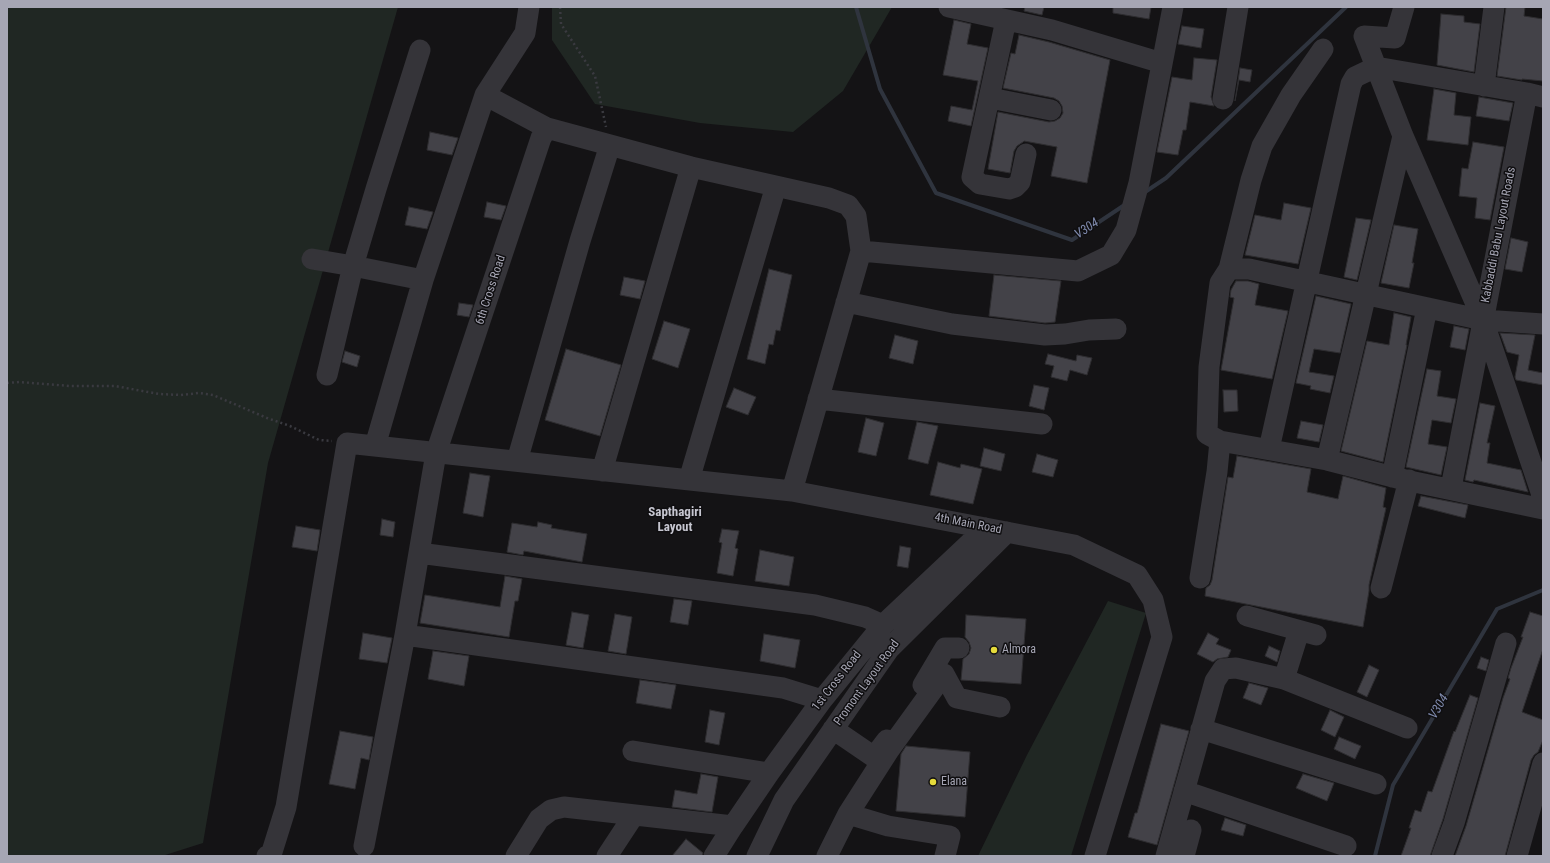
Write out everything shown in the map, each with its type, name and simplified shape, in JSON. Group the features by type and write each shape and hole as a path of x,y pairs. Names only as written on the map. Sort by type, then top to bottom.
{"street":[{"path":"375,446 423,280 485,95 525,33 528,7"},
{"path":"949,7 1052,30 1162,63"},
{"path":"861,251 1078,271 1111,255 1126,230 1139,183 1173,7"},
{"path":"1223,99 1238,7"},
{"path":"1404,7 1395,38 1364,36 1403,136 1483,320 1543,498"},
{"path":"1484,86 1494,7"},
{"path":"1006,20 972,177 980,184 1009,189 1015,187 1020,182 1026,154"},
{"path":"1323,48 1291,95 1262,146 1229,269 1220,283 1210,367 1207,434 1220,441 1327,460 1400,478 1543,509"},
{"path":"327,375 353,266 420,50"},
{"path":"1269,449 1351,84 1355,77 1376,67"},
{"name":"Kabbaddi Babu Layout Roads","path":"1376,67 1535,95 1483,320 1543,322"},
{"path":"485,95 547,128 691,167 829,198 848,205 856,216 861,251 792,491"},
{"path":"990,98 1051,110"},
{"name":"6th Cross Road","path":"364,846 405,635 436,453 541,138 547,128"},
{"path":"1327,460 1403,136"},
{"path":"517,461 580,241 610,145"},
{"path":"602,471 691,167"},
{"path":"689,480 776,186"},
{"path":"312,260 353,266 423,280"},
{"path":"1229,269 1249,269 1483,320"},
{"path":"846,302 952,324 1045,335 1065,334 1089,330 1116,329"},
{"path":"1381,588 1405,500 1400,478 1427,308"},
{"path":"1450,488 1483,320"},
{"path":"818,399 1042,424"},
{"path":"1200,578 1217,472 1220,441"},
{"name":"4th Main Road","path":"267,856 271,855 286,806 347,443 792,491 1074,545 1137,575 1152,600 1162,638 1095,856"},
{"name":"1st Cross Road","path":"714,856 769,773 822,700 882,625 986,528"},
{"name":"Promont Layout Road","path":"757,856 784,800 889,649 1007,532"},
{"path":"419,553 815,605 864,618 882,625"},
{"path":"1247,616 1307,633 1284,679"},
{"path":"405,635 783,688 822,700"},
{"path":"1442,856 1454,823 1506,642"},
{"path":"833,730 874,757 900,721 946,648 959,648"},
{"path":"1166,856 1215,681 1223,670 1236,668 1284,679 1407,728"},
{"path":"828,856 848,814 889,750 944,674 957,698 1000,707"},
{"path":"1202,729 1376,784"},
{"path":"633,751 769,773"},
{"path":"1516,856 1543,763"},
{"path":"1184,791 1346,846"},
{"path":"516,856 539,819 552,810 564,807 733,826"},
{"path":"848,814 888,826 950,836 945,856"},
{"path":"607,856 634,815"},
{"path":"1184,856 1191,830"}],"path":[{"path":"560,7 561,24 595,76 610,145"},
{"path":"7,383 19,382 70,386 115,386 159,394 181,396 199,393 213,395 290,426 318,440"}],"shaded area":[{"path":"7,7 398,7 268,463 203,843 162,856 7,856"},
{"path":"552,7 892,7 843,91 793,132 700,123 595,104 552,40"},
{"path":"1108,601 1146,613 1071,856 978,856 1027,755"}],"building":[{"path":"1025,7 1044,7 1042,15 1024,11"},
{"path":"1113,7 1151,7 1149,19 1113,13"},
{"path":"1506,7 1525,7 1524,16 1543,19 1543,81 1522,80 1497,76"},
{"path":"1441,14 1464,16 1464,22 1480,24 1474,72 1437,65"},
{"path":"954,20 971,24 967,44 988,48 971,126 948,121 951,106 972,110 978,81 943,75"},
{"path":"1182,26 1204,29 1201,48 1178,44"},
{"path":"1019,35 1110,60 1087,183 1051,176 1057,147 1024,141 1017,146 1014,151 1010,173 988,169 998,112 1049,122 1060,118 1063,113 1062,106 1059,101 1054,98 1003,88 1011,53 1015,54"},
{"path":"1194,58 1217,60 1211,97 1214,106 1190,102 1186,130 1183,130 1178,155 1157,152 1172,77 1192,80"},
{"path":"1240,68 1252,70 1250,82 1239,80 1235,101"},
{"path":"1434,89 1456,93 1454,115 1471,117 1468,145 1427,140"},
{"path":"1479,97 1513,103 1509,121 1476,116"},
{"path":"430,132 458,138 452,155 427,150"},
{"path":"1473,142 1504,147 1490,220 1475,218 1477,198 1459,196 1462,168 1468,169"},
{"path":"487,202 506,206 501,220 484,217"},
{"path":"1284,203 1311,208 1298,264 1245,255 1255,215 1281,220"},
{"path":"409,207 433,212 427,229 405,225"},
{"path":"1356,218 1371,220 1357,280 1344,277"},
{"path":"1394,225 1418,229 1409,288 1381,283"},
{"path":"1511,238 1528,242 1522,272 1505,269"},
{"path":"769,269 792,275 780,331 776,330 773,345 769,344 765,364 747,359"},
{"path":"994,275 1061,281 1055,322 1045,323 989,316"},
{"path":"624,277 645,281 640,299 620,295"},
{"path":"1236,281 1248,281 1259,284 1255,305 1288,311 1272,379 1221,370 1234,298 1230,297 1231,290"},
{"path":"1316,296 1351,304 1340,353 1314,349 1309,372 1334,376 1330,393 1310,389 1311,386 1296,383"},
{"path":"459,303 473,305 469,317 457,315"},
{"path":"1394,313 1411,317 1407,345 1383,462 1341,451 1367,341 1389,345"},
{"path":"664,321 690,329 678,368 652,359"},
{"path":"1454,326 1469,329 1465,350 1450,347"},
{"path":"1500,333 1535,335 1528,370 1543,373 1543,385 1516,380 1515,377 1519,355 1507,352"},
{"path":"895,335 918,341 913,364 889,358"},
{"path":"566,349 621,365 600,436 545,420"},
{"path":"345,351 360,356 357,367 342,362"},
{"path":"1048,354 1076,361 1077,355 1092,358 1087,375 1070,370 1067,381 1051,377 1054,366 1045,364"},
{"path":"1427,369 1441,371 1437,396 1456,399 1451,423 1432,420 1428,444 1447,447 1441,475 1406,467"},
{"path":"1034,385 1049,388 1044,410 1029,406"},
{"path":"734,388 756,397 748,415 726,407"},
{"path":"1223,390 1237,390 1238,411 1224,412"},
{"path":"1480,403 1495,406 1487,443 1490,443 1487,463 1521,470 1528,492 1474,480 1473,482 1465,480"},
{"path":"866,418 884,423 876,456 858,452"},
{"path":"1301,421 1323,425 1319,442 1297,438"},
{"path":"917,422 938,426 928,464 908,459"},
{"path":"984,448 1005,454 1001,471 980,466"},
{"path":"1037,454 1058,460 1053,477 1032,472"},
{"path":"1237,456 1311,469 1307,492 1338,499 1343,476 1386,488 1383,507 1386,508 1369,585 1363,627 1205,596 1206,588 1210,585 1212,580 1228,477 1233,478"},
{"path":"938,462 960,468 961,464 982,469 973,504 930,495"},
{"path":"470,473 490,476 483,517 463,513"},
{"path":"1421,496 1468,505 1465,518 1418,506"},
{"path":"382,519 395,522 393,537 380,535"},
{"path":"538,522 552,525 551,528 587,534 582,562 524,551 523,555 507,552 512,523 537,527"},
{"path":"296,526 320,530 317,551 292,547"},
{"path":"722,529 739,531 735,548 738,549 733,576 717,573 722,543 719,542"},
{"path":"900,546 911,548 908,568 897,566"},
{"path":"760,550 794,557 789,586 755,581"},
{"path":"505,576 522,579 518,601 515,601 509,637 420,623 425,595 500,607"},
{"path":"674,599 692,601 688,625 670,622"},
{"path":"572,612 589,615 583,648 566,645"},
{"path":"1530,612 1543,616 1543,649 1522,712 1543,720 1543,740 1538,752 1531,760 1505,856 1455,856 1466,826 1503,698 1510,679 1508,678 1511,668 1523,637 1521,637"},
{"path":"615,614 632,617 626,654 608,651"},
{"name":"Almora","path":"966,615 1026,619 1021,684 961,680 963,659 969,654 971,648 965,637"},
{"path":"363,633 392,638 387,663 359,659"},
{"path":"1208,633 1219,639 1216,644 1231,650 1228,657 1217,659 1213,662 1197,654"},
{"path":"764,634 800,640 795,668 760,661"},
{"path":"1269,646 1280,651 1277,662 1265,656"},
{"path":"433,651 469,656 464,686 428,679"},
{"path":"1481,657 1489,660 1486,671 1477,668"},
{"path":"1369,665 1379,670 1367,697 1357,692"},
{"path":"640,680 676,685 671,709 636,703"},
{"path":"1249,683 1268,688 1261,705 1243,698"},
{"path":"1470,695 1478,698 1443,819 1430,856 1401,856 1411,828 1409,828 1415,810 1421,812 1428,791 1432,792 1454,731 1455,732"},
{"path":"710,710 725,713 719,745 705,742"},
{"path":"1330,710 1344,717 1335,737 1321,730"},
{"path":"1161,724 1189,731 1157,845 1128,837 1135,813 1137,813"},
{"path":"340,731 373,737 369,760 361,758 355,789 329,784"},
{"path":"1339,737 1361,746 1355,759 1334,749"},
{"name":"Elana","path":"906,746 970,752 965,817 896,811 901,754"},
{"path":"701,774 718,777 712,812 672,807 675,790 697,794"},
{"path":"1303,774 1334,783 1327,801 1296,788"},
{"path":"1225,818 1246,825 1243,836 1221,830"},
{"path":"686,839 703,853 702,856 672,856"}],"waterway":[{"name":"V304","path":"856,7 880,89 936,193 1072,240 1126,204"},
{"name":"V304","path":"1145,192 1166,178 1346,7"},
{"name":"V304","path":"1375,856 1393,785 1497,609 1543,590"}],"place":[{"name":"Almora","path":"994,650"},
{"name":"Elana","path":"933,782"}],"district":[{"name":"Sapthagiri Layout","path":"675,520"}]}
